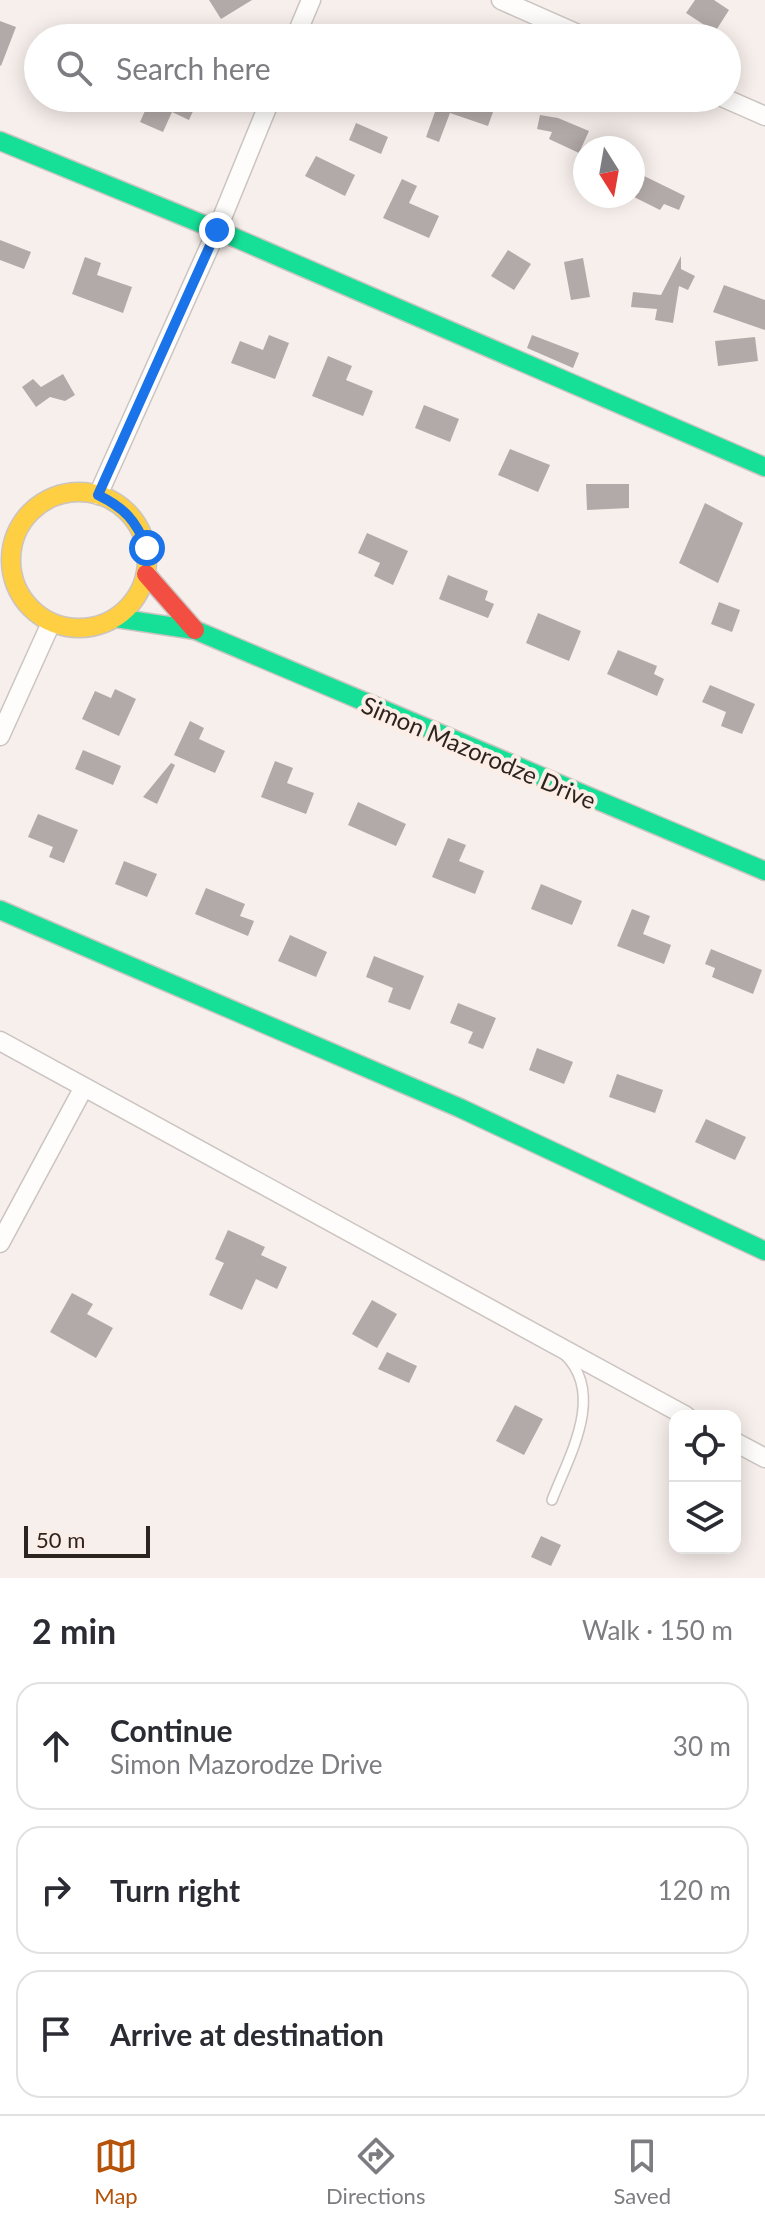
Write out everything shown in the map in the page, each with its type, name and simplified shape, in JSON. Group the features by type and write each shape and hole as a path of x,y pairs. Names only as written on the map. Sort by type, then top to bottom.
{"street":[{"path":"301,24 311,0"},
{"path":"501,0 555,24"},
{"path":"741,105 765,116"},
{"path":"98,495 217,230 265,112"},
{"path":"0,141 217,230 765,467"},
{"path":"0,736 51,623 30,609 16,589 5,561 9,528 53,498 80,492 98,495 121,506 138,525 147,548 146,574 130,606 116,618"},
{"name":"Simon Mazorodze Drive","path":"146,574 195,630"},
{"name":"Simon Mazorodze Drive","path":"51,623 84,629 116,618 195,630 765,871"},
{"path":"0,910 460,1108 765,1251"},
{"path":"0,1041 675,1410"},
{"path":"0,1243 84,1087"},
{"path":"741,1445 765,1458"}],"lane":[{"path":"552,1500 584,1416 581,1389 569,1359 556,1347"}],"building":[{"path":"209,0 252,0 221,19"},
{"path":"695,0 714,0 729,10 720,24 703,24 686,13"},
{"path":"0,21 16,27 1,66 0,65"},
{"path":"144,112 172,112 163,132 140,122"},
{"path":"172,112 193,112 189,120"},
{"path":"435,112 493,112 488,126 450,113 439,142 426,137"},
{"path":"540,115 558,118 589,131 587,136 573,136 573,150 549,139 552,132 537,129"},
{"path":"356,123 388,137 381,154 349,140"},
{"path":"316,156 355,175 345,196 305,176"},
{"path":"645,176 685,196 679,210 664,204 660,210 645,202"},
{"path":"402,179 417,186 409,203 439,216 429,238 383,218"},
{"path":"0,240 31,252 24,269 0,260"},
{"path":"508,250 531,264 514,290 491,276"},
{"path":"681,256 681,269 695,276 688,290 679,286 673,323 655,320 657,309 631,307 633,292 661,295"},
{"path":"85,257 101,263 97,275 132,287 123,313 72,294"},
{"path":"583,258 590,297 571,300 564,262"},
{"path":"724,285 765,300 765,330 713,312"},
{"path":"269,335 289,343 275,379 231,363 240,341 263,350"},
{"path":"532,335 579,353 573,368 527,348"},
{"path":"755,337 758,361 718,366 715,341"},
{"path":"328,356 352,366 346,380 373,391 363,416 312,396"},
{"path":"63,374 75,395 65,401 50,397 36,407 22,387 33,379 41,387"},
{"path":"424,405 459,419 450,442 415,428"},
{"path":"510,449 550,465 538,492 498,475"},
{"path":"586,484 629,484 629,508 587,510"},
{"path":"705,503 743,523 718,583 679,563"},
{"path":"367,533 408,551 393,585 374,576 380,563 358,553"},
{"path":"448,575 488,591 485,600 494,604 488,618 439,599"},
{"path":"719,602 740,610 732,632 711,624"},
{"path":"538,613 581,631 569,661 526,643"},
{"path":"618,650 657,666 654,674 664,679 657,696 607,674"},
{"path":"710,685 755,704 742,734 721,726 726,712 702,702"},
{"path":"115,689 136,699 119,736 82,719 95,691 111,698"},
{"path":"190,721 204,728 199,739 225,751 215,773 174,755"},
{"path":"83,750 121,766 113,785 75,769"},
{"path":"275,761 293,768 287,783 314,793 306,814 261,797"},
{"path":"171,763 175,765 157,804 143,797"},
{"path":"358,802 406,824 396,846 348,825"},
{"path":"38,814 78,830 64,863 49,857 53,847 28,837"},
{"path":"448,838 466,845 459,861 484,871 475,894 432,877"},
{"path":"124,861 157,874 147,897 115,884"},
{"path":"541,884 582,901 572,925 531,909"},
{"path":"206,888 245,904 240,916 254,921 248,936 195,914"},
{"path":"632,909 650,916 643,934 671,945 664,964 617,946"},
{"path":"290,935 327,952 316,977 278,961"},
{"path":"711,949 762,970 753,994 712,977 715,968 705,964"},
{"path":"374,956 424,976 410,1010 388,1002 393,988 366,977"},
{"path":"458,1003 496,1018 483,1049 468,1043 473,1032 450,1023"},
{"path":"537,1048 573,1062 564,1084 529,1070"},
{"path":"617,1074 663,1090 655,1113 609,1097"},
{"path":"706,1119 746,1137 735,1160 695,1142"},
{"path":"228,1230 265,1247 261,1255 287,1267 277,1289 256,1279 242,1310 209,1295 224,1263 215,1259"},
{"path":"72,1293 93,1304 87,1314 113,1328 96,1358 50,1332"},
{"path":"372,1300 397,1314 377,1348 352,1334"},
{"path":"387,1352 417,1366 409,1383 378,1369"},
{"path":"515,1405 543,1419 524,1455 496,1441"},
{"path":"541,1536 561,1545 551,1566 531,1557"}],"traffic: fast":[{"path":"0,141 217,230 765,467"},
{"path":"116,618 195,630 765,871"},
{"path":"0,910 460,1108 765,1251"}],"traffic: slow":[{"path":"79,492 105,497 127,512 142,534 147,560 142,586 127,608 105,623 79,628 53,623 31,608 16,586 11,560 16,534 31,512 53,497 79,492"}],"traffic: jam":[{"path":"146,574 195,630"}],"route":[{"path":"147,548 138,525 121,506 98,495 217,230"}]}
